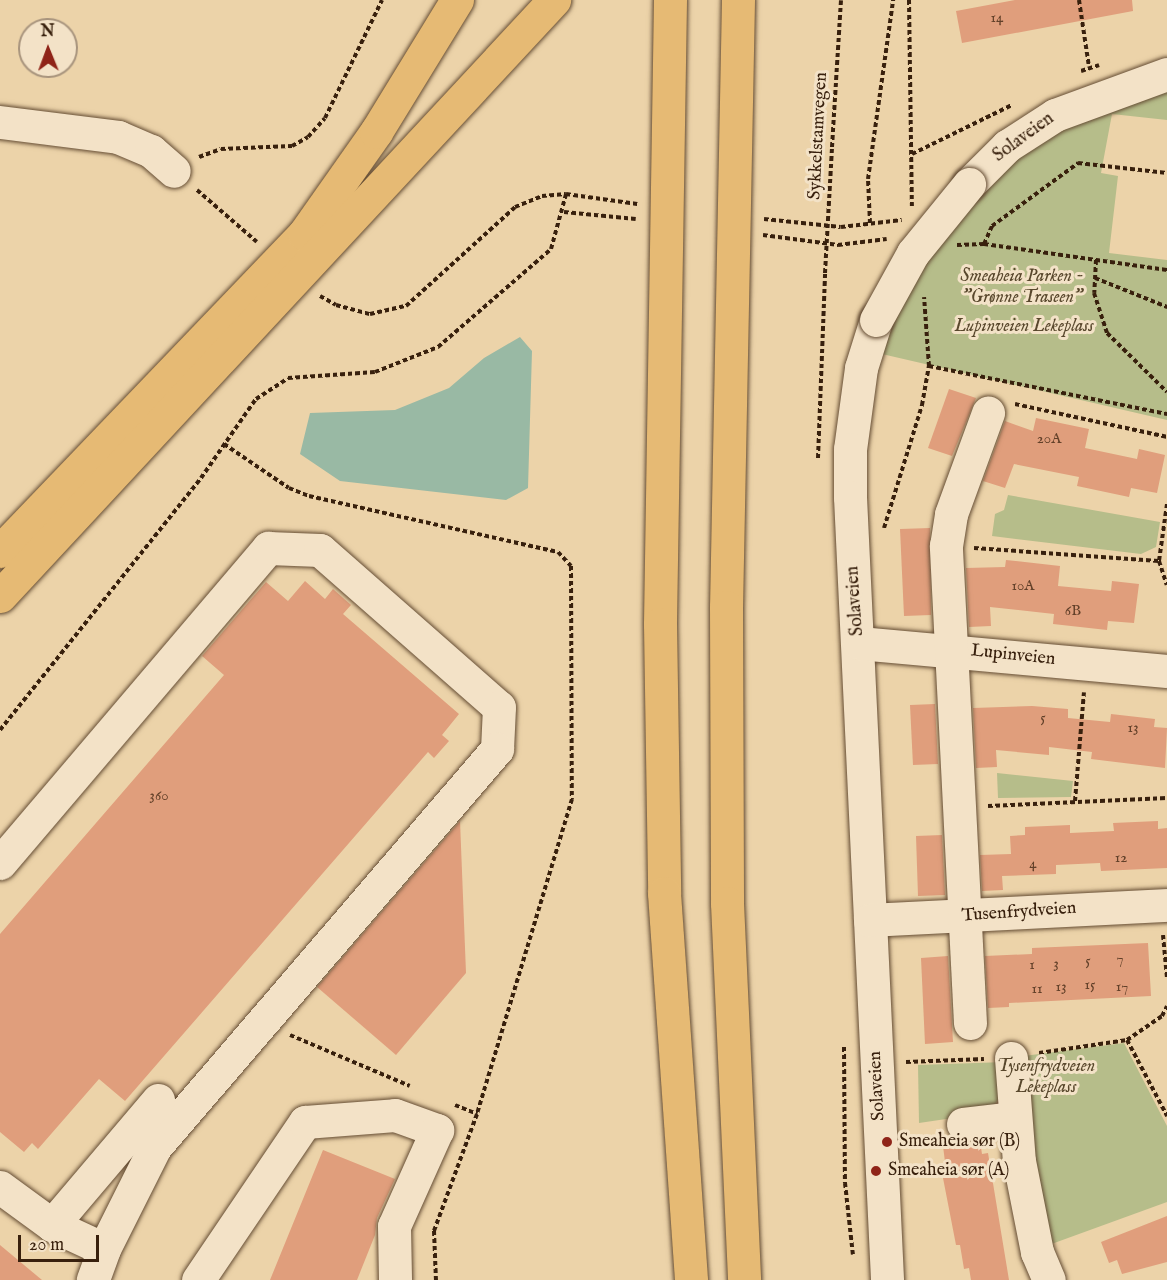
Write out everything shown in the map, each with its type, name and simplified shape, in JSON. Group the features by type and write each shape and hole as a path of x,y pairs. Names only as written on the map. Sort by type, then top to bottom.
{"highway":[{"path":"0,596 315,240 376,132 457,0"},
{"path":"0,551 555,0"},
{"path":"670,0 660,624 664,893 691,1280"},
{"path":"738,0 726,608 727,903 744,1280"}],"street":[{"name":"Solaveien","path":"887,1280 850,449 861,368 876,320 913,253 969,183 1007,147 1054,115 1167,74"},
{"path":"0,122 118,137 150,151 174,171"},
{"path":"970,1023 962,917 946,546 951,514 988,413"},
{"path":"0,863 268,548 320,550 499,707 496,749 155,1147 104,1249 93,1280"},
{"name":"Lupinveien","path":"859,643 949,649 1167,671"},
{"name":"Tusenfrydveien","path":"870,920 1167,906"},
{"path":"1011,1058 1012,1118 1037,1252 1048,1280"},
{"path":"52,1225 159,1100"},
{"path":"198,1280 305,1122 394,1115 437,1130 394,1226 395,1280"},
{"path":"963,1124 1012,1118"},
{"path":"0,1187 52,1225 104,1249"}],"path":[{"path":"262,246 174,171 221,149 272,149 308,137 325,118 382,0"},
{"name":"Sykkelstamvegen","path":"825,273 841,0"},
{"path":"870,223 868,179 893,0"},
{"path":"760,219 819,227 912,219 909,0"},
{"path":"1079,0 1089,67"},
{"path":"984,244 992,226 1078,163 1167,173"},
{"path":"319,295 362,313 406,306 515,207 542,196 566,194 638,204"},
{"path":"0,730 201,478 256,399 288,378 375,372 438,347 551,249 564,212 566,194"},
{"path":"564,212 636,219"},
{"path":"762,235 838,245 894,239"},
{"path":"946,244 984,244 1167,270"},
{"path":"1096,260 1094,293 1107,333 1167,392"},
{"path":"1095,278 1167,307"},
{"path":"883,533 885,511 922,405 929,366 924,292"},
{"path":"929,366 1167,414"},
{"path":"988,413 1009,403 1167,437"},
{"path":"1167,504 1159,561 1167,585"},
{"path":"946,546 1159,561"},
{"path":"1075,801 1084,688"},
{"path":"957,808 1167,798"},
{"path":"906,1062 1011,1058 1127,1040 1162,1016 1167,1006"},
{"path":"1127,1040 1167,1116"},
{"path":"906,1051 907,1074"}],"green space":[{"name":"Smeaheia Parken - \"Grønne Traseen\"","path":"1167,91 1167,120 1112,114 1101,173 1118,176 1109,253 1167,260 1167,420 882,354 908,287 964,208 1029,149 1079,120"},
{"path":"1008,495 1160,522 1156,547 1141,554 992,536 995,514 1004,510"},
{"path":"997,773 1073,781 1071,797 998,798"},
{"name":"Tysenfrydveien Lekeplass","path":"1124,1043 1167,1126 1167,1202 1046,1246 1016,1057"},
{"path":"1005,1062 1006,1088 993,1107 980,1114 919,1123 918,1065"}],"shaded area":[{"path":"520,337 532,351 528,488 506,500 340,481 300,454 310,413 395,410 449,388 484,358"}],"building":[{"path":"1015,0 1132,0 1133,11 962,43 956,11"},
{"path":"949,389 976,398 952,456 928,448"},
{"path":"1036,418 1089,429 1085,448 1137,459 1139,449 1165,455 1157,493 1131,488 1129,497 1077,486 1079,477 1014,464 1005,488 983,481 1005,421 1033,431"},
{"path":"930,528 931,615 904,616 900,529"},
{"path":"1006,560 1060,566 1058,586 1111,591 1112,581 1139,584 1134,623 1108,621 1107,630 1053,624 1054,614 990,607 991,626 969,627 966,568 1005,567"},
{"path":"305,581 325,599 333,589 351,605 343,614 459,714 442,735 449,741 434,758 428,752 125,1101 99,1079 38,1149 32,1143 24,1152 0,1132 0,934 224,675 202,656 266,582 288,601"},
{"path":"935,704 938,764 913,765 910,705"},
{"path":"1032,706 1068,709 1068,718 1110,722 1111,714 1155,719 1154,727 1167,728 1165,768 1091,759 1092,752 1049,747 1049,755 996,750 997,767 976,768 973,708"},
{"path":"460,821 466,973 396,1055 317,987"},
{"path":"1158,821 1158,829 1167,828 1167,868 1101,871 1100,863 1056,865 1056,874 1002,876 1003,890 982,891 980,855 1011,854 1010,836 1025,835 1025,827 1070,825 1070,833 1114,831 1113,823"},
{"path":"942,835 945,895 918,896 916,836"},
{"path":"1148,943 1151,996 1009,1003 1009,1007 988,1008 985,956 1032,954 1032,948"},
{"path":"948,956 953,1042 925,1044 921,958"},
{"path":"980,1141 982,1154 988,1153 1009,1280 971,1280 969,1268 964,1269 960,1245 956,1245 943,1178 947,1178 943,1146"},
{"path":"323,1150 395,1179 377,1218 375,1235 357,1280 270,1280"},
{"path":"1167,1216 1167,1262 1122,1274 1117,1260 1109,1263 1101,1242"},
{"path":"0,1245 42,1280 0,1280"}],"place":[{"name":"Smeaheia sør (B)","path":"887,1142"},
{"name":"Smeaheia sør (A)","path":"876,1171"}],"park label":[{"name":"Lupinveien Lekeplass","path":"1024,327"}]}
